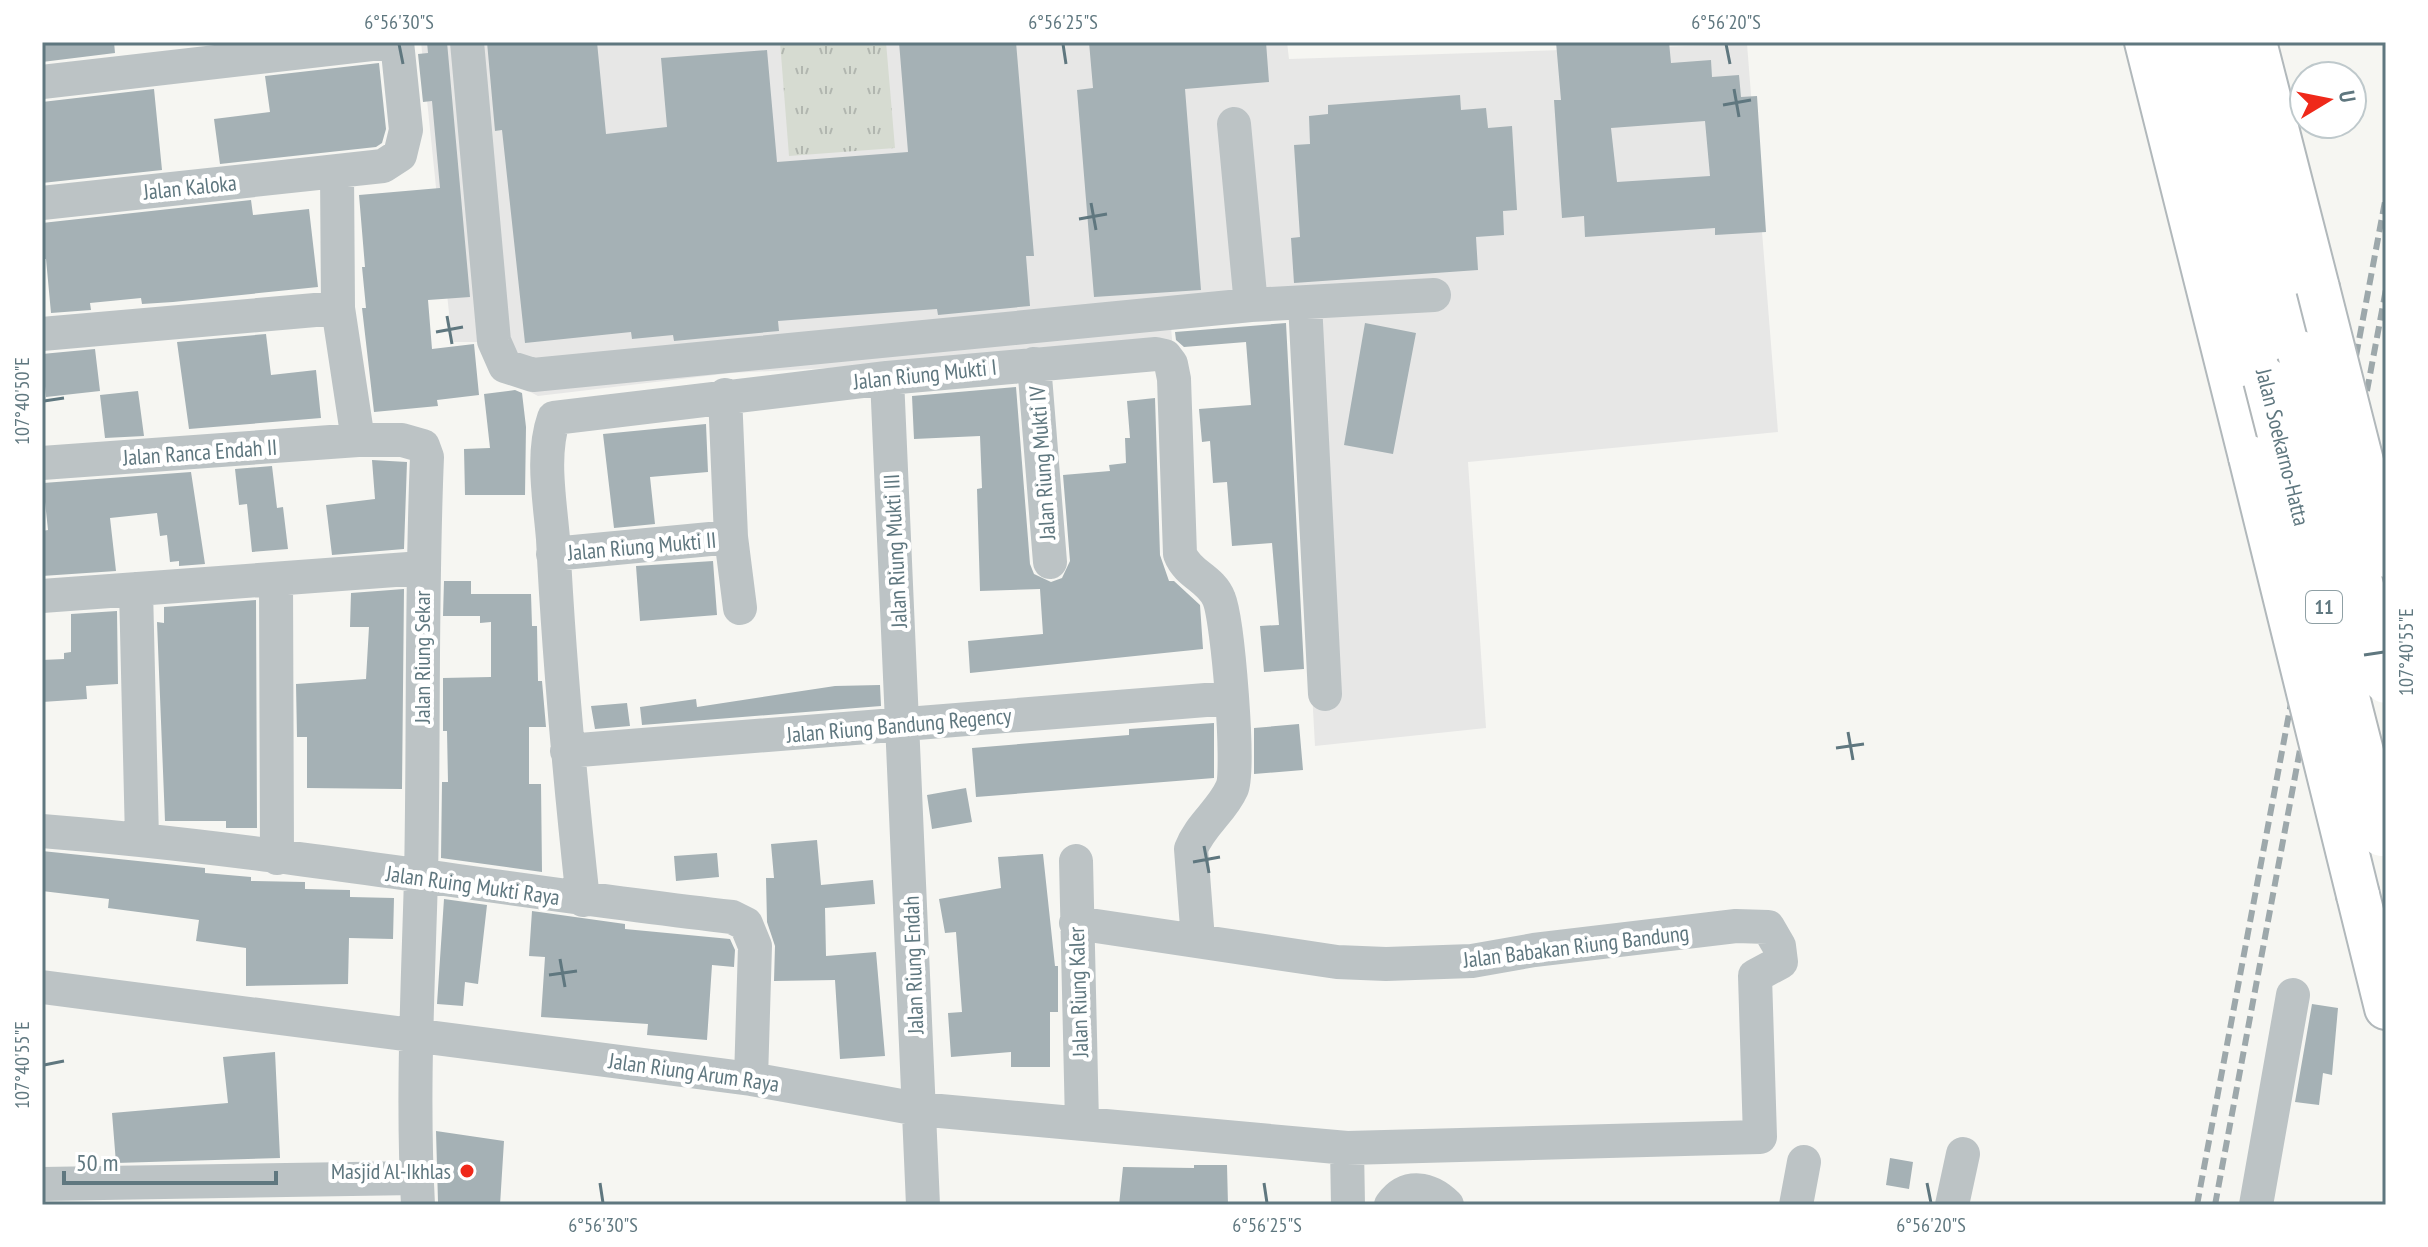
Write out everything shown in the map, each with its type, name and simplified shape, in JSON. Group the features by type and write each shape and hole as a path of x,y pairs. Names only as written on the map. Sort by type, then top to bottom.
{"highway":[{"name":"Jalan Soekarno-Hatta","path":"2181,42 2384,843"},
{"name":"Jalan Soekarno-Hatta","path":"2222,42 2386,681"}],"main road":[{"name":"Jalan Soekarno-Hatta","path":"2146,42 2386,1008"},
{"path":"2255,42 2384,541"}],"street":[{"path":"42,82 389,42"},
{"name":"Jalan Kaloka","path":"42,203 383,166 400,155 406,130 397,42"},
{"path":"467,42 494,341 505,366 533,375 1251,305 1434,295"},
{"path":"1234,124 1251,305"},
{"path":"337,172 338,308 358,440"},
{"path":"1305,303 1325,694"},
{"path":"42,334 338,308"},
{"name":"Jalan Riung Mukti I","path":"583,900 567,751 553,554 547,437 554,418 725,395 1156,354 1165,356 1171,364 1180,554 1189,569 1210,584 1219,598 1231,698 1233,786 1196,835 1191,849 1198,940"},
{"name":"Jalan Riung Mukti IV","path":"1034,364 1050,562"},
{"name":"Jalan Riung Mukti III","path":"887,378 903,725"},
{"name":"Jalan Riung Mukti II","path":"553,554 731,537 725,395"},
{"name":"Jalan Ranca Endah II","path":"42,463 358,440"},
{"name":"Jalan Riung Sekar","path":"358,440 402,440 423,446 427,457 422,568 421,878 414,1034 417,1192"},
{"path":"731,537 740,608"},
{"path":"42,596 422,568"},
{"path":"276,579 277,858"},
{"path":"136,589 142,839"},
{"name":"Jalan Riung Bandung Regency","path":"567,751 1231,698"},
{"name":"Jalan Riung Endah","path":"903,725 923,1205"},
{"name":"Jalan Ruing Mukti Raya","path":"42,831 142,839 583,900 732,917 746,924 755,946 751,1079"},
{"name":"Jalan Riung Kaler","path":"1076,861 1082,1123"},
{"name":"Jalan Babakan Riung Bandung","path":"1076,923 1337,962 1386,964 1472,961 1736,926 1768,927 1779,946 1781,962 1755,976 1760,1137 1678,1140"},
{"name":"Jalan Riung Arum Raya","path":"42,987 751,1079 918,1109 1360,1148 1678,1140"},
{"path":"2256,1205 2293,995"},
{"path":"1360,1148 1404,1197 1435,1193 1447,1205"},
{"path":"1348,1205 1360,1148"},
{"path":"1952,1205 1963,1154"},
{"path":"1796,1205 1804,1162"},
{"path":"54,1191 417,1192"}],"shaded area":[{"path":"421,42 1287,42 1289,59 1747,44 1778,432 1468,462 1486,728 1315,746 1291,307 1170,316 1173,350 731,373 538,396 500,376 485,342 452,342"}],"green space":[{"path":"780,42 886,42 895,148 789,156"}],"building":[{"path":"42,42 114,42 115,53 42,62"},
{"path":"427,42 447,42 470,297 428,300 432,349 474,344 479,395 437,400 438,406 374,412 362,308 366,308 362,267 365,267 359,195 440,188 432,101 423,102 418,54 428,53"},
{"path":"487,42 597,42 606,134 667,127 661,58 767,50 777,162 908,152 899,42 1016,42 1034,256 1026,256 1030,306 938,315 937,309 778,321 779,331 674,341 673,335 632,339 631,332 525,343 502,130 495,131"},
{"path":"1089,42 1266,42 1269,82 1185,89 1201,290 1094,297 1077,90 1093,88"},
{"path":"1556,42 1669,42 1671,63 1711,60 1712,77 1739,75 1741,97 1757,96 1766,232 1715,235 1715,228 1585,237 1584,216 1562,218 1554,100 1561,100","holes":["1705,121 1710,176 1617,182 1611,128"]},
{"path":"379,63 386,129 382,143 376,147 220,164 214,119 270,112 265,76"},
{"path":"154,89 162,170 42,183 42,102"},
{"path":"1460,95 1461,110 1486,108 1488,128 1512,126 1517,210 1503,211 1504,235 1476,237 1478,270 1294,283 1291,238 1300,237 1294,145 1310,144 1309,116 1328,114 1328,105"},
{"path":"251,200 253,215 309,209 318,287 142,304 141,298 90,303 91,310 51,313 46,259 42,259 42,223"},
{"path":"1286,323 1304,669 1264,672 1260,626 1279,625 1272,543 1232,546 1227,482 1213,483 1210,441 1202,442 1199,409 1251,405 1246,342 1184,347 1176,340 1175,332"},
{"path":"1365,323 1416,333 1393,454 1344,445"},
{"path":"266,334 271,375 316,370 321,418 189,429 177,342"},
{"path":"95,349 100,391 46,397 42,354"},
{"path":"1016,387 1030,564 1034,574 1051,582 1062,578 1070,561 1063,475 1110,471 1109,465 1126,463 1125,438 1130,438 1127,401 1155,398 1160,555 1169,581 1174,581 1200,605 1203,649 970,673 968,641 1043,634 1040,589 980,591 977,489 982,488 980,436 914,439 912,396"},
{"path":"515,390 522,393 526,427 525,495 465,495 464,449 490,448 484,394"},
{"path":"138,391 144,436 105,438 100,395"},
{"path":"706,424 708,472 650,477 655,524 614,528 603,434"},
{"path":"372,460 407,462 404,549 332,555 326,505 375,499"},
{"path":"272,466 277,508 283,507 288,549 252,552 247,504 239,505 235,469"},
{"path":"191,472 205,564 179,566 179,561 170,562 167,535 160,536 157,513 110,518 116,571 42,576 42,531 48,530 43,483"},
{"path":"713,561 717,615 640,621 636,566"},
{"path":"444,581 471,581 471,594 531,594 532,626 537,626 538,681 542,681 546,727 529,727 529,784 541,784 542,872 441,858 442,782 448,782 447,731 443,731 443,678 491,677 491,622 480,623 480,616 443,616"},
{"path":"404,589 402,789 307,788 307,737 297,737 296,684 366,679 369,627 350,627 351,593"},
{"path":"256,600 257,828 226,828 226,821 165,821 157,622 164,623 164,607"},
{"path":"117,611 118,684 86,686 87,699 42,702 42,660 64,659 64,653 71,652 71,614"},
{"path":"880,685 881,706 642,725 640,707 696,699 697,707 835,686"},
{"path":"627,703 630,726 595,729 591,706"},
{"path":"1214,723 1214,778 976,797 972,748 1129,735 1129,729"},
{"path":"1299,724 1303,770 1254,774 1254,728"},
{"path":"966,788 972,822 932,829 927,795"},
{"path":"817,840 821,885 873,880 875,904 825,908 826,956 876,952 885,1056 840,1059 835,980 774,981 775,946 767,922 766,878 774,878 771,844"},
{"path":"42,851 205,868 205,873 251,877 251,881 305,882 305,889 350,890 350,897 394,898 393,939 349,938 348,984 246,986 246,948 196,941 199,920 108,908 109,899 42,891"},
{"path":"717,853 719,877 676,881 674,856"},
{"path":"1043,854 1055,966 1058,966 1058,1012 1050,1012 1050,1067 1011,1067 1011,1052 951,1057 948,1013 962,1012 956,932 945,933 939,899 1001,888 998,857"},
{"path":"444,899 487,905 478,984 465,982 463,1006 437,1004"},
{"path":"532,911 625,924 625,929 730,939 735,950 734,967 712,965 707,1040 647,1035 648,1024 541,1017 545,957 529,956"},
{"path":"2312,1004 2338,1008 2332,1075 2323,1073 2319,1105 2295,1102"},
{"path":"275,1052 280,1158 116,1163 112,1113 228,1103 223,1057"},
{"name":"Masjid Al-Ikhlas","path":"436,1131 504,1141 500,1205 438,1202"},
{"path":"1890,1158 1913,1162 1909,1189 1886,1185"},
{"path":"1194,1165 1227,1165 1228,1205 1119,1205 1123,1167 1194,1168"}],"railway":[{"path":"2197,1205 2386,196"},
{"path":"2215,1205 2386,289"}],"place":[{"name":"Masjid Al-Ikhlas","path":"467,1171"}]}
